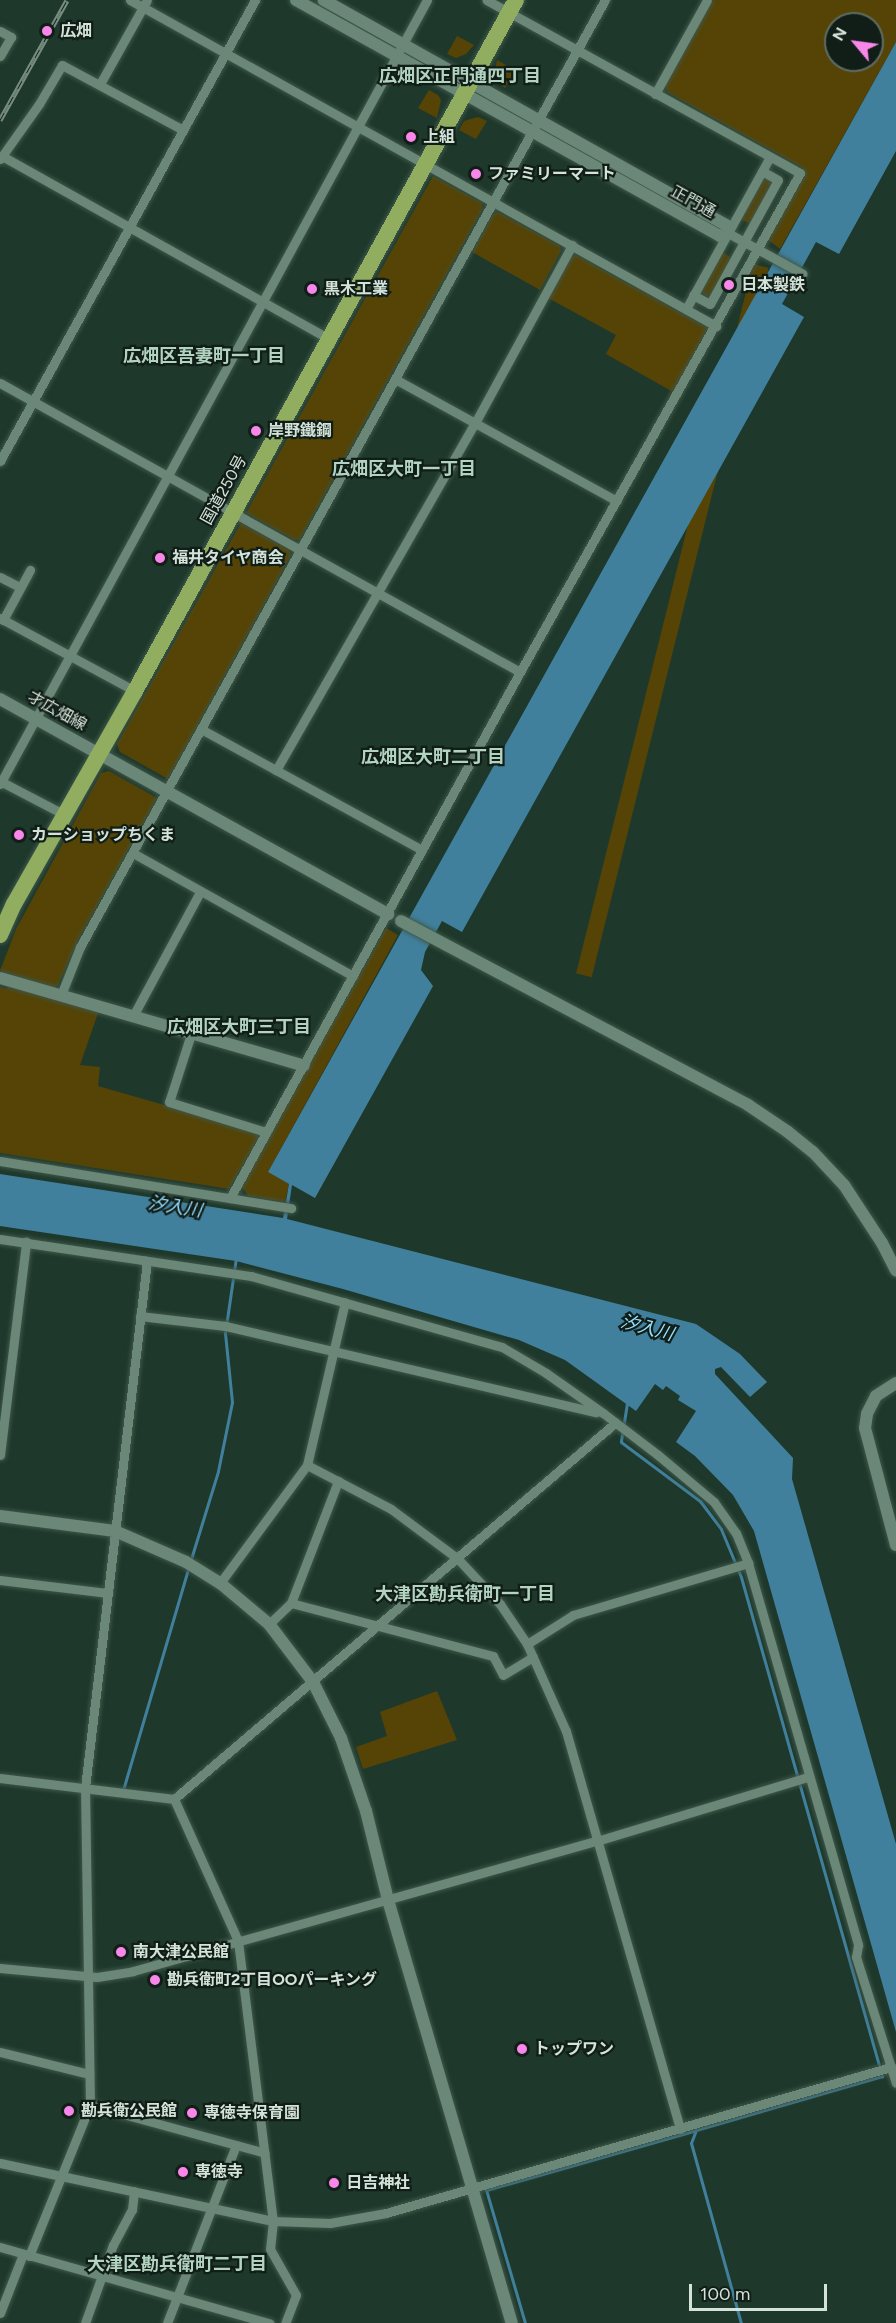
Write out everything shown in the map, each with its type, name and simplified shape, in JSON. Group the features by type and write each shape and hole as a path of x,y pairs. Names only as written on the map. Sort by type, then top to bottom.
{"highway":[{"name":"国道250号","path":"0,934 513,6"}],"street":[{"path":"130,0 145,4 226,53 716,326"},
{"path":"0,461 255,0"},
{"name":"正門通","path":"296,0 397,56 468,87"},
{"name":"正門通","path":"324,0 403,44 468,87 536,125 720,236 728,233"},
{"path":"65,814 0,782 427,0"},
{"path":"230,1198 520,672 800,173 577,51 513,6 487,0"},
{"path":"61,995 80,946 605,0"},
{"path":"655,94 707,0"},
{"path":"100,84 145,4"},
{"path":"0,31 11,37 0,56"},
{"path":"183,130 62,65 39,104 1,157 329,339"},
{"path":"686,309 770,157"},
{"path":"693,295 710,304 778,180 762,171"},
{"path":"728,233 803,274"},
{"path":"276,770 475,423 572,245"},
{"path":"394,379 617,501"},
{"path":"0,383 520,672"},
{"path":"30,570 1,619 135,691"},
{"path":"0,577 20,587"},
{"name":"才広畑線","path":"0,699 388,914"},
{"path":"201,729 422,850"},
{"path":"133,853 353,976"},
{"path":"133,1016 200,891"},
{"path":"388,914 748,1105 788,1132 813,1152 844,1185 882,1244 896,1271"},
{"path":"0,978 304,1066"},
{"path":"190,1034 169,1102 266,1132"},
{"path":"0,1161 287,1207"},
{"path":"0,1239 251,1276 502,1347 546,1373 603,1413 714,1502 736,1533 748,1563 858,1945 856,1957 872,2012 878,2020 896,2083"},
{"path":"0,1455 26,1242"},
{"path":"0,2313 90,2105 86,1977 85,1788 147,1262"},
{"path":"220,1583 307,1465 345,1302"},
{"path":"140,1316 225,1326 333,1349 603,1413"},
{"path":"0,1353 12,1354"},
{"path":"896,1383 876,1396 867,1413 865,1428 896,1545"},
{"path":"0,1778 174,1799 615,1423"},
{"path":"307,1465 391,1509 458,1559 500,1604 527,1644 566,1731 680,2128"},
{"path":"269,1624 291,1603 338,1481"},
{"path":"0,1516 115,1531 186,1562 220,1583 269,1624 313,1682 345,1749 366,1811 388,1900 512,2323"},
{"path":"527,1644 573,1615 748,1563"},
{"path":"0,1580 108,1593"},
{"path":"291,1603 493,1656 503,1675 533,1658"},
{"path":"0,1968 86,1977 133,1971 597,1841 808,1777"},
{"path":"174,1799 238,1941 273,2221 270,2249 296,2295 285,2323"},
{"path":"0,2052 89,2074"},
{"path":"0,2163 273,2221 330,2223 386,2213 471,2186 891,2067"},
{"path":"90,2105 265,2153"},
{"path":"167,2323 236,2145"},
{"path":"85,2323 100,2276 132,2210 134,2191"},
{"path":"0,2247 269,2323"}],"shaded area":[{"path":"713,0 896,0 896,42 884,63 884,12 824,12 824,72 879,72 780,249 767,239 803,168 667,92 665,86"},
{"path":"457,36 474,45 466,54 456,58 447,54"},
{"path":"497,60 515,70 505,88 499,84 494,75"},
{"path":"429,90 438,95 441,100 437,118 418,108"},
{"path":"478,117 487,121 476,139 459,130 464,121"},
{"path":"433,176 482,203 483,208 300,539 295,540 246,513"},
{"path":"765,179 771,181 771,186 750,224 739,218 759,182"},
{"path":"498,212 560,246 561,251 540,290 472,252 493,214"},
{"path":"721,251 732,258 712,293 706,296 700,290"},
{"path":"576,255 708,328 673,392 606,354 616,335 548,298 571,257"},
{"path":"753,264 769,268 592,977 576,973"},
{"path":"241,523 289,550 291,555 168,779 120,752 117,744"},
{"path":"109,771 157,798 79,938 58,985 54,988 0,971 16,929 101,773"},
{"path":"386,928 398,935 268,1172 289,1184 285,1202 248,1196 241,1185"},
{"path":"8,985 98,1013 80,1065 100,1067 98,1086 261,1133 229,1189 0,1153 0,987 7,989"},
{"path":"437,1691 457,1740 363,1769 356,1747 387,1736 380,1712"}],"water":[{"name":"汐入川","path":"896,42 896,151 839,254 816,242 782,304 804,317 462,932 442,921 425,952 421,970 433,986 315,1198 292,1185 287,1219 696,1324 740,1354 767,1382 750,1397 721,1367 715,1369 715,1374 793,1458 792,1479 896,1844 896,2032 754,1531 733,1495 695,1456 676,1442 696,1411 678,1400 680,1396 666,1386 663,1390 655,1384 636,1411 565,1360 519,1340 343,1289 236,1261 0,1226 0,1174 283,1218 289,1184 268,1172 879,72 884,72 884,64"}],"waterway":[{"path":"191,1559 218,1471 232,1402 225,1333 236,1258"},
{"path":"627,1403 621,1442 700,1501 721,1529 741,1577 882,2076 696,2130 691,2143 741,2323"},
{"path":"123,1790 188,1569"},
{"path":"525,2323 486,2190 696,2130"}],"railway":[{"path":"0,120 67,0"}],"place":[{"name":"広畑","path":"47,31"},
{"name":"上組","path":"411,137"},
{"name":"ファミリーマート","path":"476,174"},
{"name":"日本製鉄","path":"729,285"},
{"name":"黒木工業","path":"312,289"},
{"name":"岸野鐵鋼","path":"256,431"},
{"name":"福井タイヤ商会","path":"160,558"},
{"name":"カーショップちくま","path":"19,835"},
{"name":"南大津公民館","path":"121,1952"},
{"name":"勘兵衛町2丁目OOパーキング","path":"155,1980"},
{"name":"トップワン","path":"522,2049"},
{"name":"勘兵衛公民館","path":"69,2111"},
{"name":"専徳寺保育園","path":"192,2113"},
{"name":"専徳寺","path":"183,2172"},
{"name":"日吉神社","path":"334,2183"}],"district":[{"name":"広畑区正門通四丁目","path":"460,76"},
{"name":"広畑区吾妻町一丁目","path":"204,356"},
{"name":"広畑区大町一丁目","path":"404,469"},
{"name":"広畑区大町二丁目","path":"433,757"},
{"name":"広畑区大町三丁目","path":"239,1027"},
{"name":"大津区勘兵衛町一丁目","path":"465,1594"},
{"name":"大津区勘兵衛町二丁目","path":"177,2264"}]}
